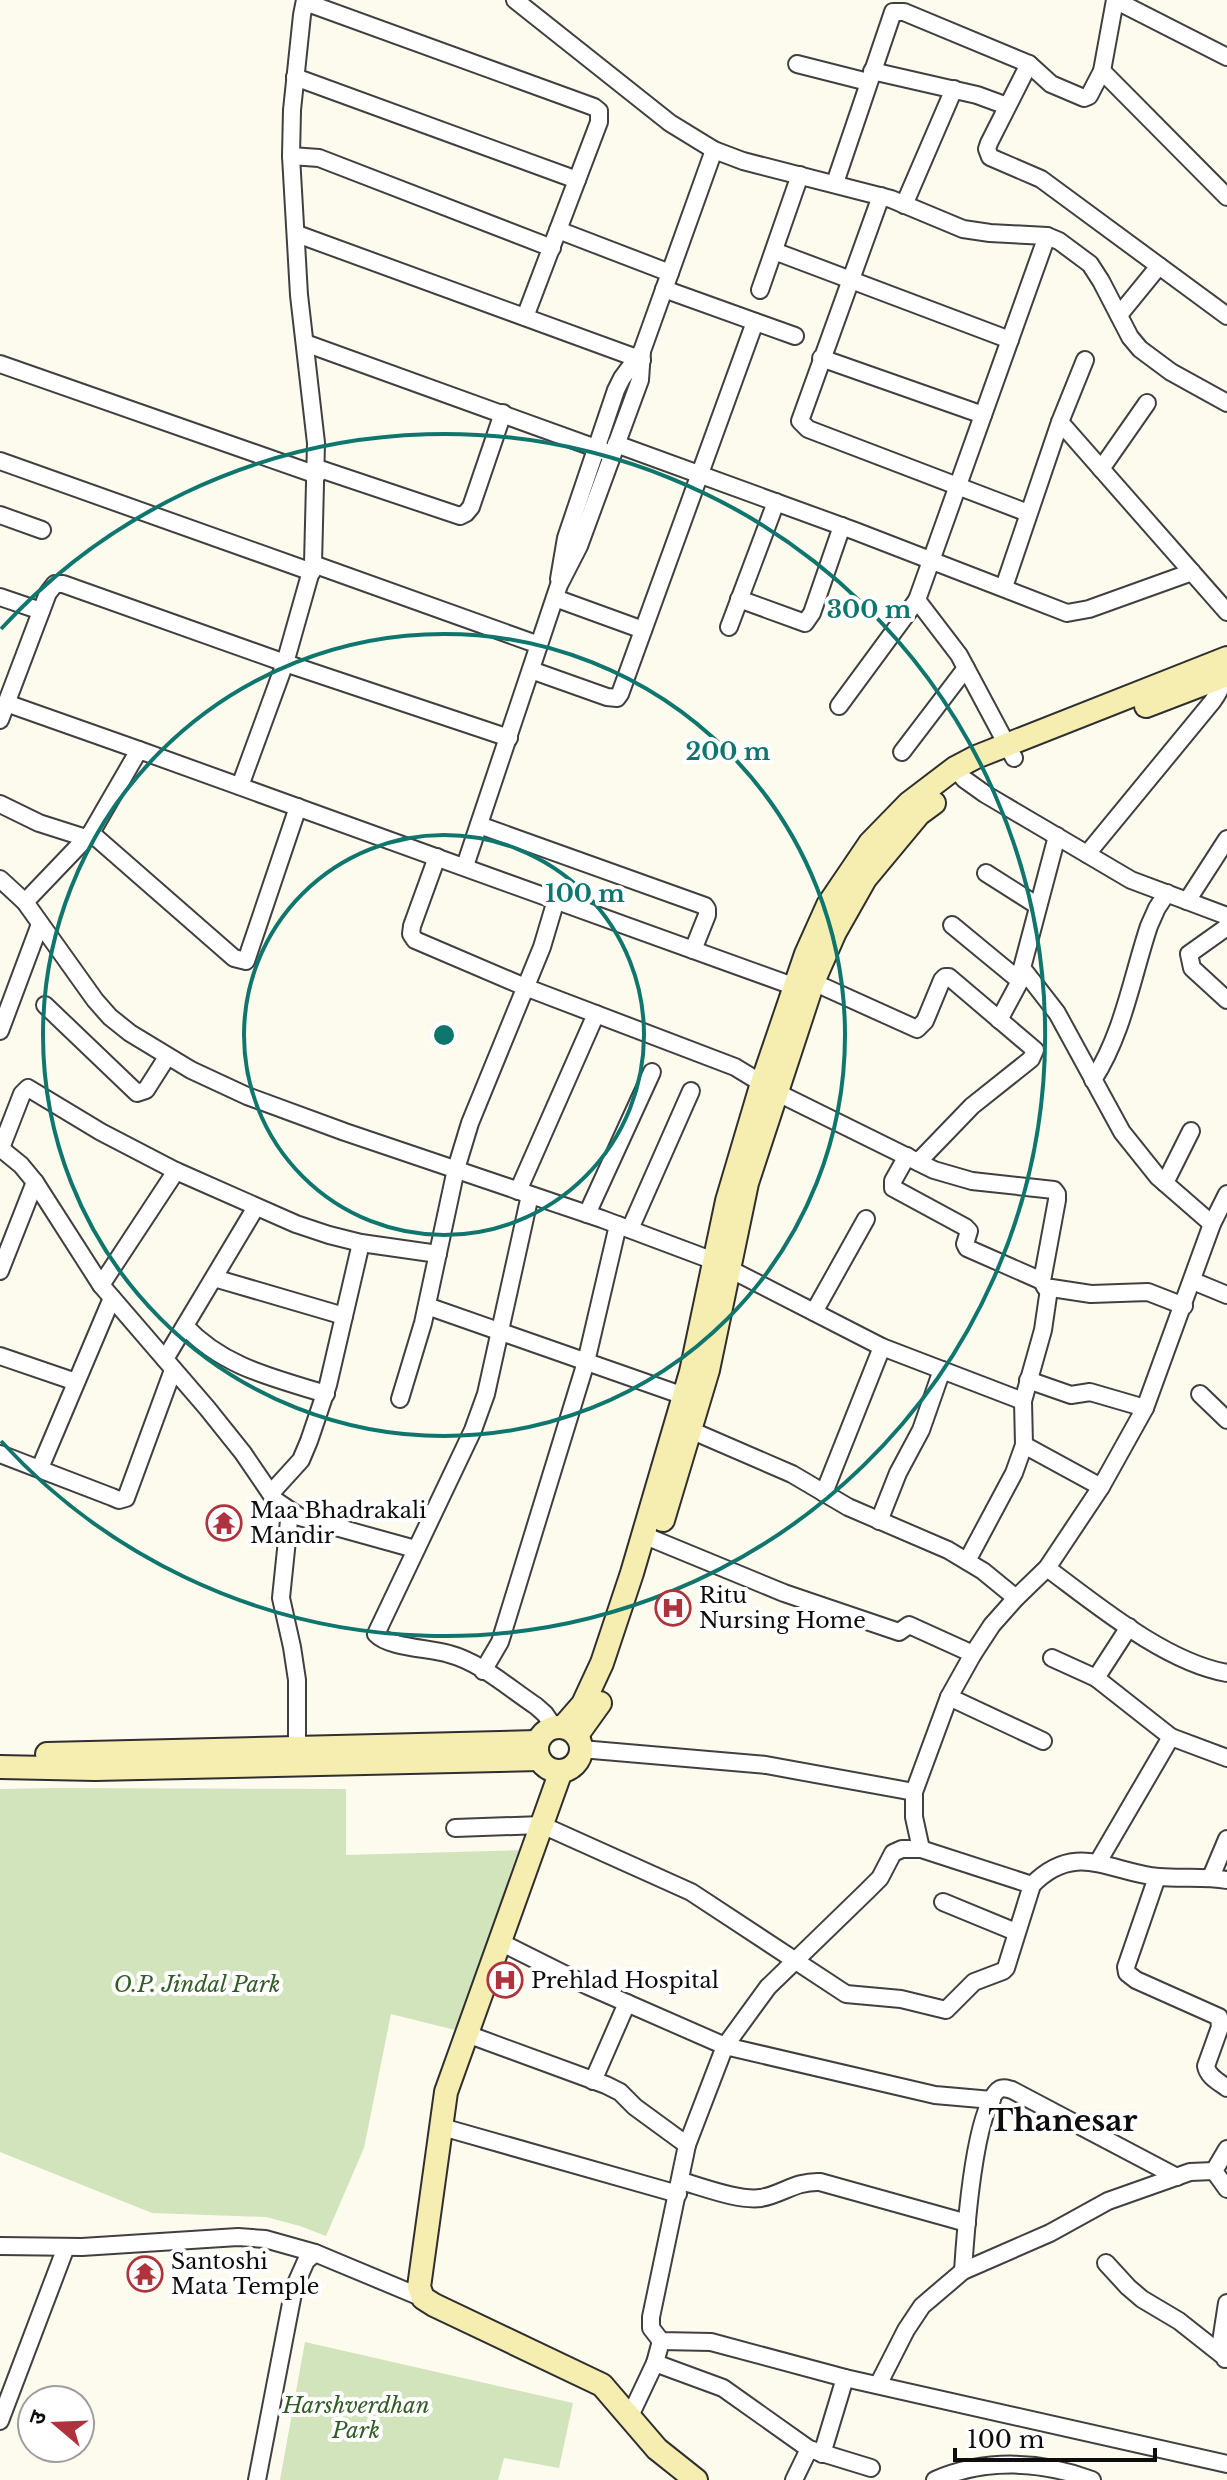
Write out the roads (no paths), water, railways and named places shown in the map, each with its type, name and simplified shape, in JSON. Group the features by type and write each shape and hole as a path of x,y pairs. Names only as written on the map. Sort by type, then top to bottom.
{"main road":[{"path":"683,1427 684,1396 747,1183 769,1088 806,987 865,879 919,814 959,774 1224,667"},
{"path":"696,2480 657,2449 602,2385 447,2312 423,2298 419,2287 446,2092 561,1771 547,1768 558,1740 583,1704 602,1663 650,1538 683,1427 708,1370 722,1265"},
{"path":"0,1753 558,1740"},
{"path":"0,1767 95,1769 558,1740"}],"street":[{"path":"515,0 670,123 714,150 743,161 881,196 963,229 1047,236 1075,251 1090,264 1130,337 1171,372 1227,403"},
{"path":"835,183 890,17 898,10 1029,64 1051,84 1084,98 1089,96 1102,71 1115,0 1227,57"},
{"path":"240,786 285,663 312,568 317,472 299,295 291,156 295,77 305,1 594,107 601,115 525,317"},
{"path":"797,64 954,89 1007,106"},
{"path":"1029,64 987,149 990,157 1041,179 1227,316"},
{"path":"1102,71 1227,197"},
{"path":"295,77 577,180"},
{"path":"904,205 954,89"},
{"path":"557,592 562,550 616,390 640,356 714,150"},
{"path":"291,156 319,158 552,248"},
{"path":"760,290 800,175"},
{"path":"881,196 800,421 804,426 1028,513"},
{"path":"558,230 755,322 795,336"},
{"path":"297,234 640,356"},
{"path":"839,706 917,600 1047,236"},
{"path":"774,251 1010,340"},
{"path":"1119,315 1159,266"},
{"path":"531,670 617,698 755,322"},
{"path":"305,343 596,448 615,449 700,473 1067,613 1079,612 1192,572"},
{"path":"465,866 557,592 579,546 640,380 640,356"},
{"path":"821,358 983,415"},
{"path":"1004,587 1060,422 1085,360"},
{"path":"1,367 460,516 471,507 503,413"},
{"path":"1101,469 1147,403"},
{"path":"1060,422 1227,612"},
{"path":"0,461 539,645"},
{"path":"729,627 776,502"},
{"path":"0,515 42,530"},
{"path":"739,599 805,623 812,613 842,526"},
{"path":"0,720 6,703 8,673 50,588 63,584 509,738"},
{"path":"557,592 643,630"},
{"path":"0,597 41,611"},
{"path":"917,600 966,668 1010,752"},
{"path":"1087,854 1212,702 1221,689 1224,667"},
{"path":"902,752 966,668"},
{"path":"6,703 693,950 806,987 911,1029 917,1029 925,1021 942,980 949,977 1031,1046 1035,1054 912,1159 893,1181 893,1188 965,1227 969,1231 965,1244 967,1248 1046,1285 1091,1294 1148,1292 1184,1306"},
{"path":"25,902 89,835 139,750"},
{"path":"959,774 985,794 1131,880 1227,916"},
{"path":"0,804 39,823 89,835 234,958 246,961 298,807"},
{"path":"479,825 702,904 707,909 707,915 693,950"},
{"path":"999,1020 1021,974 1057,836"},
{"path":"1187,901 1227,839"},
{"path":"437,857 412,926 411,934 415,940 525,987 735,1067 769,1088 951,1176 1054,1190 1057,1200 1043,1330 1023,1401 1024,1445 1014,1473 967,1561"},
{"path":"986,873 1038,906"},
{"path":"0,879 25,902 110,1017 167,1057 247,1096 624,1227 722,1265 882,1347 1023,1401"},
{"path":"1093,1080 1105,1062 1114,1039 1149,926 1167,893"},
{"path":"400,1399 427,1306 456,1169 470,1123 542,947 556,900"},
{"path":"0,1031 40,924"},
{"path":"952,925 1021,974 1057,1013 1122,1132 1165,1183 1212,1224"},
{"path":"1227,927 1189,954 1192,968 1227,1000"},
{"path":"45,1005 132,1091 142,1093 146,1090 167,1057"},
{"path":"596,1014 524,1193 486,1394 473,1430 376,1634 386,1641 451,1654 483,1671 545,1714 558,1740 766,1765 914,1792"},
{"path":"587,1214 652,1072"},
{"path":"415,1549 300,1517 275,1500 243,1453 106,1292 35,1182 21,1165 0,1148 22,1094 28,1088 101,1132 176,1171 256,1207 329,1235 438,1254"},
{"path":"483,1671 500,1642 624,1227 691,1091"},
{"path":"1165,1183 1191,1131"},
{"path":"40,1468 76,1382 106,1292 176,1171"},
{"path":"0,1271 35,1182"},
{"path":"921,1849 914,1817 914,1792 949,1697 992,1625 1047,1568 1101,1487 1145,1408 1212,1224 1227,1194"},
{"path":"0,1454 119,1500 126,1498 169,1365 185,1326 256,1207"},
{"path":"814,1312 866,1219"},
{"path":"271,1493 301,1460 326,1394 361,1243"},
{"path":"214,1278 344,1316"},
{"path":"1193,1281 1227,1295"},
{"path":"427,1306 684,1396"},
{"path":"185,1326 199,1342 237,1365 326,1394"},
{"path":"824,1493 882,1347"},
{"path":"0,1356 76,1382"},
{"path":"879,1521 898,1473 921,1430 942,1370"},
{"path":"1028,1380 1071,1395 1090,1392 1145,1408"},
{"path":"1200,1394 1227,1420"},
{"path":"683,1427 792,1474 879,1521 967,1561 1016,1598"},
{"path":"1024,1445 1101,1487"},
{"path":"290,1511 281,1598 297,1680 297,1747"},
{"path":"650,1538 784,1593 899,1632 909,1625 973,1654"},
{"path":"1047,1568 1169,1652 1227,1673"},
{"path":"1096,1678 1129,1627"},
{"path":"1052,1658 1096,1678 1171,1737 1227,1758"},
{"path":"949,1697 1043,1741"},
{"path":"1098,1862 1171,1737"},
{"path":"455,1828 542,1825 691,1892 846,1994 901,1999 946,2010 974,1982 1003,1971 1032,1885 1053,1868 1098,1862 1157,1877 1219,1879 1227,1839"},
{"path":"661,2341 651,2328 651,2317 687,2145 725,2046 768,1987 880,1878 893,1853 902,1849 921,1849 1032,1885"},
{"path":"1157,1877 1126,1967 1127,1973 1136,1980 1219,2017 1220,2027 1206,2066 1207,2072 1227,2088"},
{"path":"943,1902 1016,1932"},
{"path":"500,1942 588,1986 725,2046 935,2095 992,2100"},
{"path":"593,2081 627,2003"},
{"path":"467,2034 620,2092 635,2107 687,2145"},
{"path":"963,2271 975,2158 992,2100 999,2089 1012,2090 1177,2177"},
{"path":"442,2127 680,2187 757,2199 799,2183 820,2182 967,2223"},
{"path":"1214,2171 1227,2149"},
{"path":"878,2385 922,2306 963,2271 1050,2233 1108,2201 1190,2172 1214,2171"},
{"path":"1214,2171 1227,2189"},
{"path":"0,2246 66,2247 238,2237 265,2239 315,2253 423,2298"},
{"path":"0,2421 66,2247"},
{"path":"257,2480 294,2288 299,2272 315,2253"},
{"path":"1106,2263 1142,2299 1179,2321 1225,2360"},
{"path":"1225,2360 1222,2328 1227,2303"},
{"path":"630,2416 655,2363 661,2341"},
{"path":"661,2341 711,2342 845,2378 1227,2464"},
{"path":"655,2363 723,2388 816,2451 871,2468"},
{"path":"799,2478 816,2451 845,2378"},
{"path":"935,2480 981,2466 1033,2464 1064,2469 1092,2480"}],"place":[{"name":"Maa Bhadrakali Mandir","path":"224,1523"},
{"name":"Ritu Nursing Home","path":"673,1608"},
{"name":"Prehlad Hospital","path":"505,1980"},
{"name":"Santoshi Mata Temple","path":"145,2274"}],"district":[{"name":"Thanesar","path":"1063,2121"}],"park label":[{"name":"O.P. Jindal Park","path":"197,1984"},
{"name":"Harshverdhan Park","path":"356,2418"}]}
